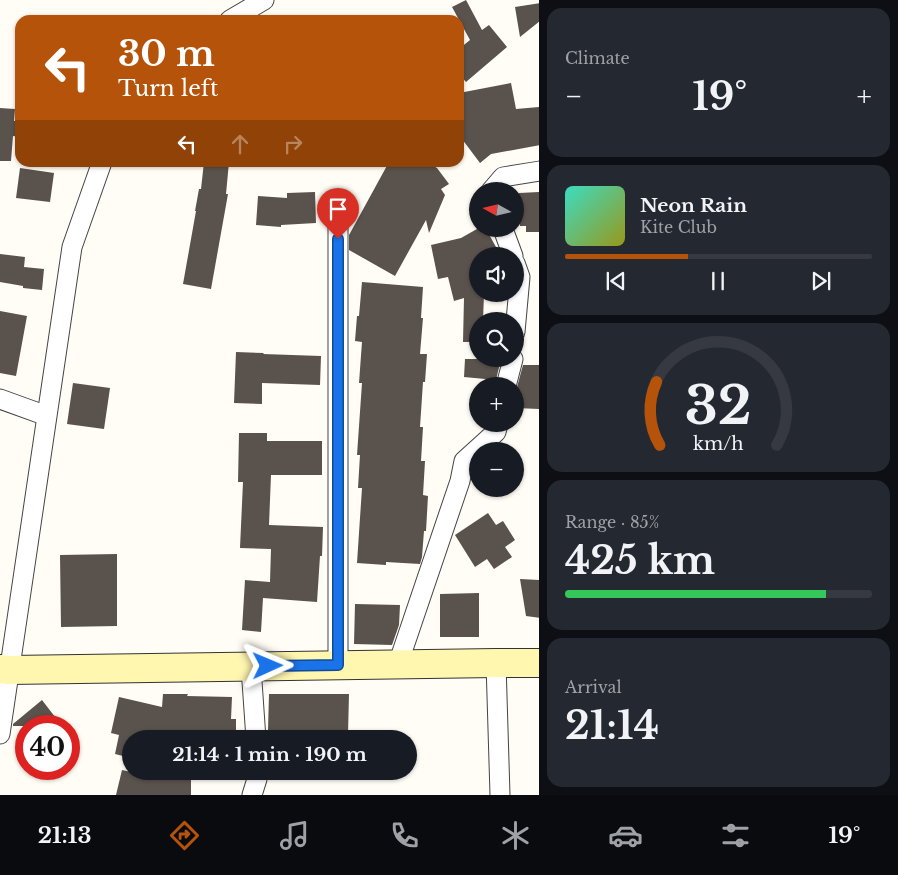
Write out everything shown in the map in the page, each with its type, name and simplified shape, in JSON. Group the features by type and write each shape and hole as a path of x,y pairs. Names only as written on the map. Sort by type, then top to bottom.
{"street":[{"path":"238,15 264,0"},
{"path":"0,734 5,670 47,416 72,247 100,167"},
{"path":"498,182 502,177 539,171"},
{"path":"338,200 338,665"},
{"path":"0,399 47,416"},
{"path":"398,664 460,481 464,461 496,432"},
{"path":"496,663 500,795"},
{"path":"5,670 539,663"},
{"path":"251,667 255,730"},
{"path":"252,795 257,780"}],"building":[{"path":"466,0 482,30 489,25 507,47 466,82 464,80 464,45 470,40 464,29 464,15 456,15 452,7"},
{"path":"539,3 539,22 520,37 515,7"},
{"path":"511,83 516,109 539,107 539,145 491,154 480,163 464,142 464,92"},
{"path":"0,108 15,109 15,136 13,136 11,161 0,161"},
{"path":"203,167 229,167 226,194 228,194 211,289 183,284 199,189 201,189"},
{"path":"386,167 435,167 449,184 441,189 445,195 429,233 426,220 395,276 349,250 349,235"},
{"path":"20,168 54,173 50,202 16,198"},
{"path":"315,192 316,223 281,225 281,227 256,225 258,196 287,198 287,193"},
{"path":"539,192 539,232 526,232 526,226 524,226 524,193"},
{"path":"469,234 469,238 491,238 496,247 469,247 469,302 484,302 483,312 469,312 469,342 463,342 464,298 454,301 448,277 438,279 431,245 461,238"},
{"path":"0,254 25,257 24,267 44,269 42,290 23,288 23,286 0,282"},
{"path":"362,282 423,287 420,354 427,354 420,427 423,427 421,461 425,461 423,495 428,496 426,531 424,531 420,564 386,562 386,565 357,563 362,488 358,488 360,455 357,455 362,383 359,383 362,342 355,341"},
{"path":"0,311 27,316 16,376 0,373"},
{"path":"236,352 321,356 320,385 262,383 262,404 234,403"},
{"path":"465,359 469,359 469,367 499,367 497,377 464,377"},
{"path":"524,365 539,365 539,409 524,408 524,377 520,377"},
{"path":"73,383 110,388 104,429 67,424"},
{"path":"239,433 267,433 267,441 322,441 322,475 271,475 269,525 323,527 317,602 263,598 261,632 242,630 245,580 270,582 271,549 240,548 243,482 238,482"},
{"path":"488,513 496,525 503,521 515,540 505,547 512,557 494,569 487,559 475,567 455,535"},
{"path":"117,554 117,626 61,627 60,555"},
{"path":"520,579 539,580 539,618 526,616"},
{"path":"479,593 479,637 440,637 440,594"},
{"path":"355,604 400,605 399,625 392,645 354,644"},
{"path":"163,694 232,697 231,719 236,719 236,730 122,730 122,756 115,754 119,735 111,733 119,697 162,707"},
{"path":"269,694 349,694 348,730 268,730"},
{"path":"42,700 54,715 24,715"},
{"path":"122,770 122,780 191,780 191,795 116,795"}],"route":[{"path":"268,666 338,665 338,239"}]}
